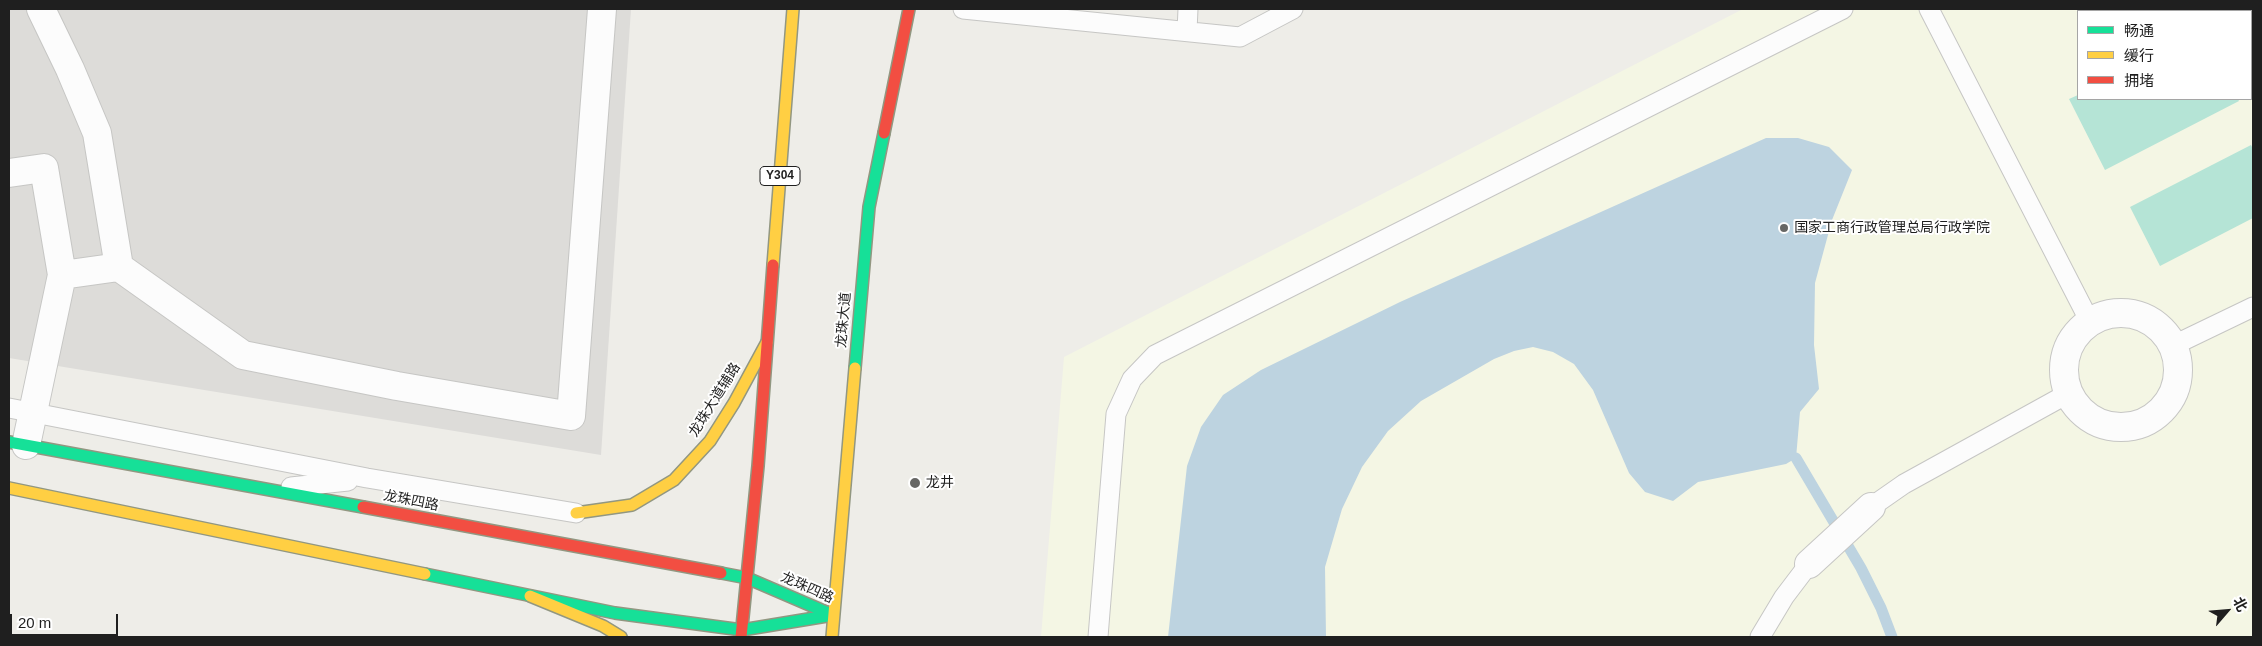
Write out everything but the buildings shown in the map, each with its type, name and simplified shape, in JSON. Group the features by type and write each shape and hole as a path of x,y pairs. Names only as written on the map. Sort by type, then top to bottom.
{"main road":[{"name":"Y304","path":"742,634 758,466 793,9"},
{"name":"龙珠大道","path":"832,637 869,207 909,9"},
{"name":"龙珠大道辅路","path":"576,513 600,512 632,505 674,480 710,441 734,403 767,342"},
{"name":"龙珠四路","path":"17,444 747,578 833,615"},
{"name":"龙珠四路","path":"9,488 615,613 742,634 833,615"},
{"path":"530,596 603,626 621,637"}],"street":[{"path":"41,9 70,69 97,133 119,267"},
{"path":"62,275 119,267 243,355 397,386 571,416 602,9"},
{"path":"9,173 44,168 62,275 21,411 17,444"},
{"path":"2124,313 2138,316 2158,327 2172,346 2176,356 2178,378 2172,397 2157,415 2145,423 2124,428 2105,426 2091,420 2078,408 2069,393 2064,378 2066,354 2073,339 2090,322 2104,315 2124,313"},
{"path":"1809,564 1871,506"}],"lane":[{"path":"963,9 1240,37 1293,9"},
{"path":"1186,31 1188,9"},
{"path":"1098,637 1116,414 1132,379 1155,355 1843,9"},
{"path":"1929,9 2090,322"},
{"path":"2172,346 2253,307"},
{"path":"1871,506 1904,484 2069,393"},
{"path":"21,411 367,478 576,513"},
{"path":"268,490 367,478"},
{"path":"1760,637 1784,597 1809,564"}],"shaded area":[{"path":"9,9 631,9 601,455 9,358"},
{"name":"国家工商行政管理总局行政学院","path":"1743,9 2253,9 2253,637 1041,637 1064,357"}],"green space":[{"path":"2077,95 2077,100 2239,101 2105,170 2069,99"},
{"path":"2251,145 2253,149 2253,218 2160,266 2130,207"}],"water":[{"path":"1766,138 1798,138 1829,147 1852,170 1832,220 1815,283 1814,345 1819,389 1800,412 1796,458 1786,464 1698,482 1673,501 1645,492 1629,473 1593,390 1574,364 1553,352 1533,347 1514,351 1494,359 1421,401 1388,431 1362,467 1342,509 1325,567 1326,637 1168,637 1187,466 1201,427 1223,395 1261,370 1400,302"}],"waterway":[{"path":"1796,458 1861,568 1881,608 1892,637"}],"traffic: fast":[{"path":"855,368 869,207 884,133"},
{"path":"9,442 363,507"},
{"path":"721,573 747,578 833,615"},
{"path":"425,574 615,613 742,630 833,615"}],"traffic: slow":[{"path":"773,265 793,9"},
{"path":"576,513 632,505 674,480 710,441 734,403 767,342"},
{"path":"832,637 855,368"},
{"path":"9,488 425,574"},
{"path":"530,596 603,626 621,637"}],"traffic: jam":[{"path":"884,133 909,9"},
{"path":"741,637 758,466 773,265"},
{"path":"363,507 721,573"}],"place":[{"name":"国家工商行政管理总局行政学院","path":"1784,228"},
{"name":"龙井","path":"915,483"}]}
